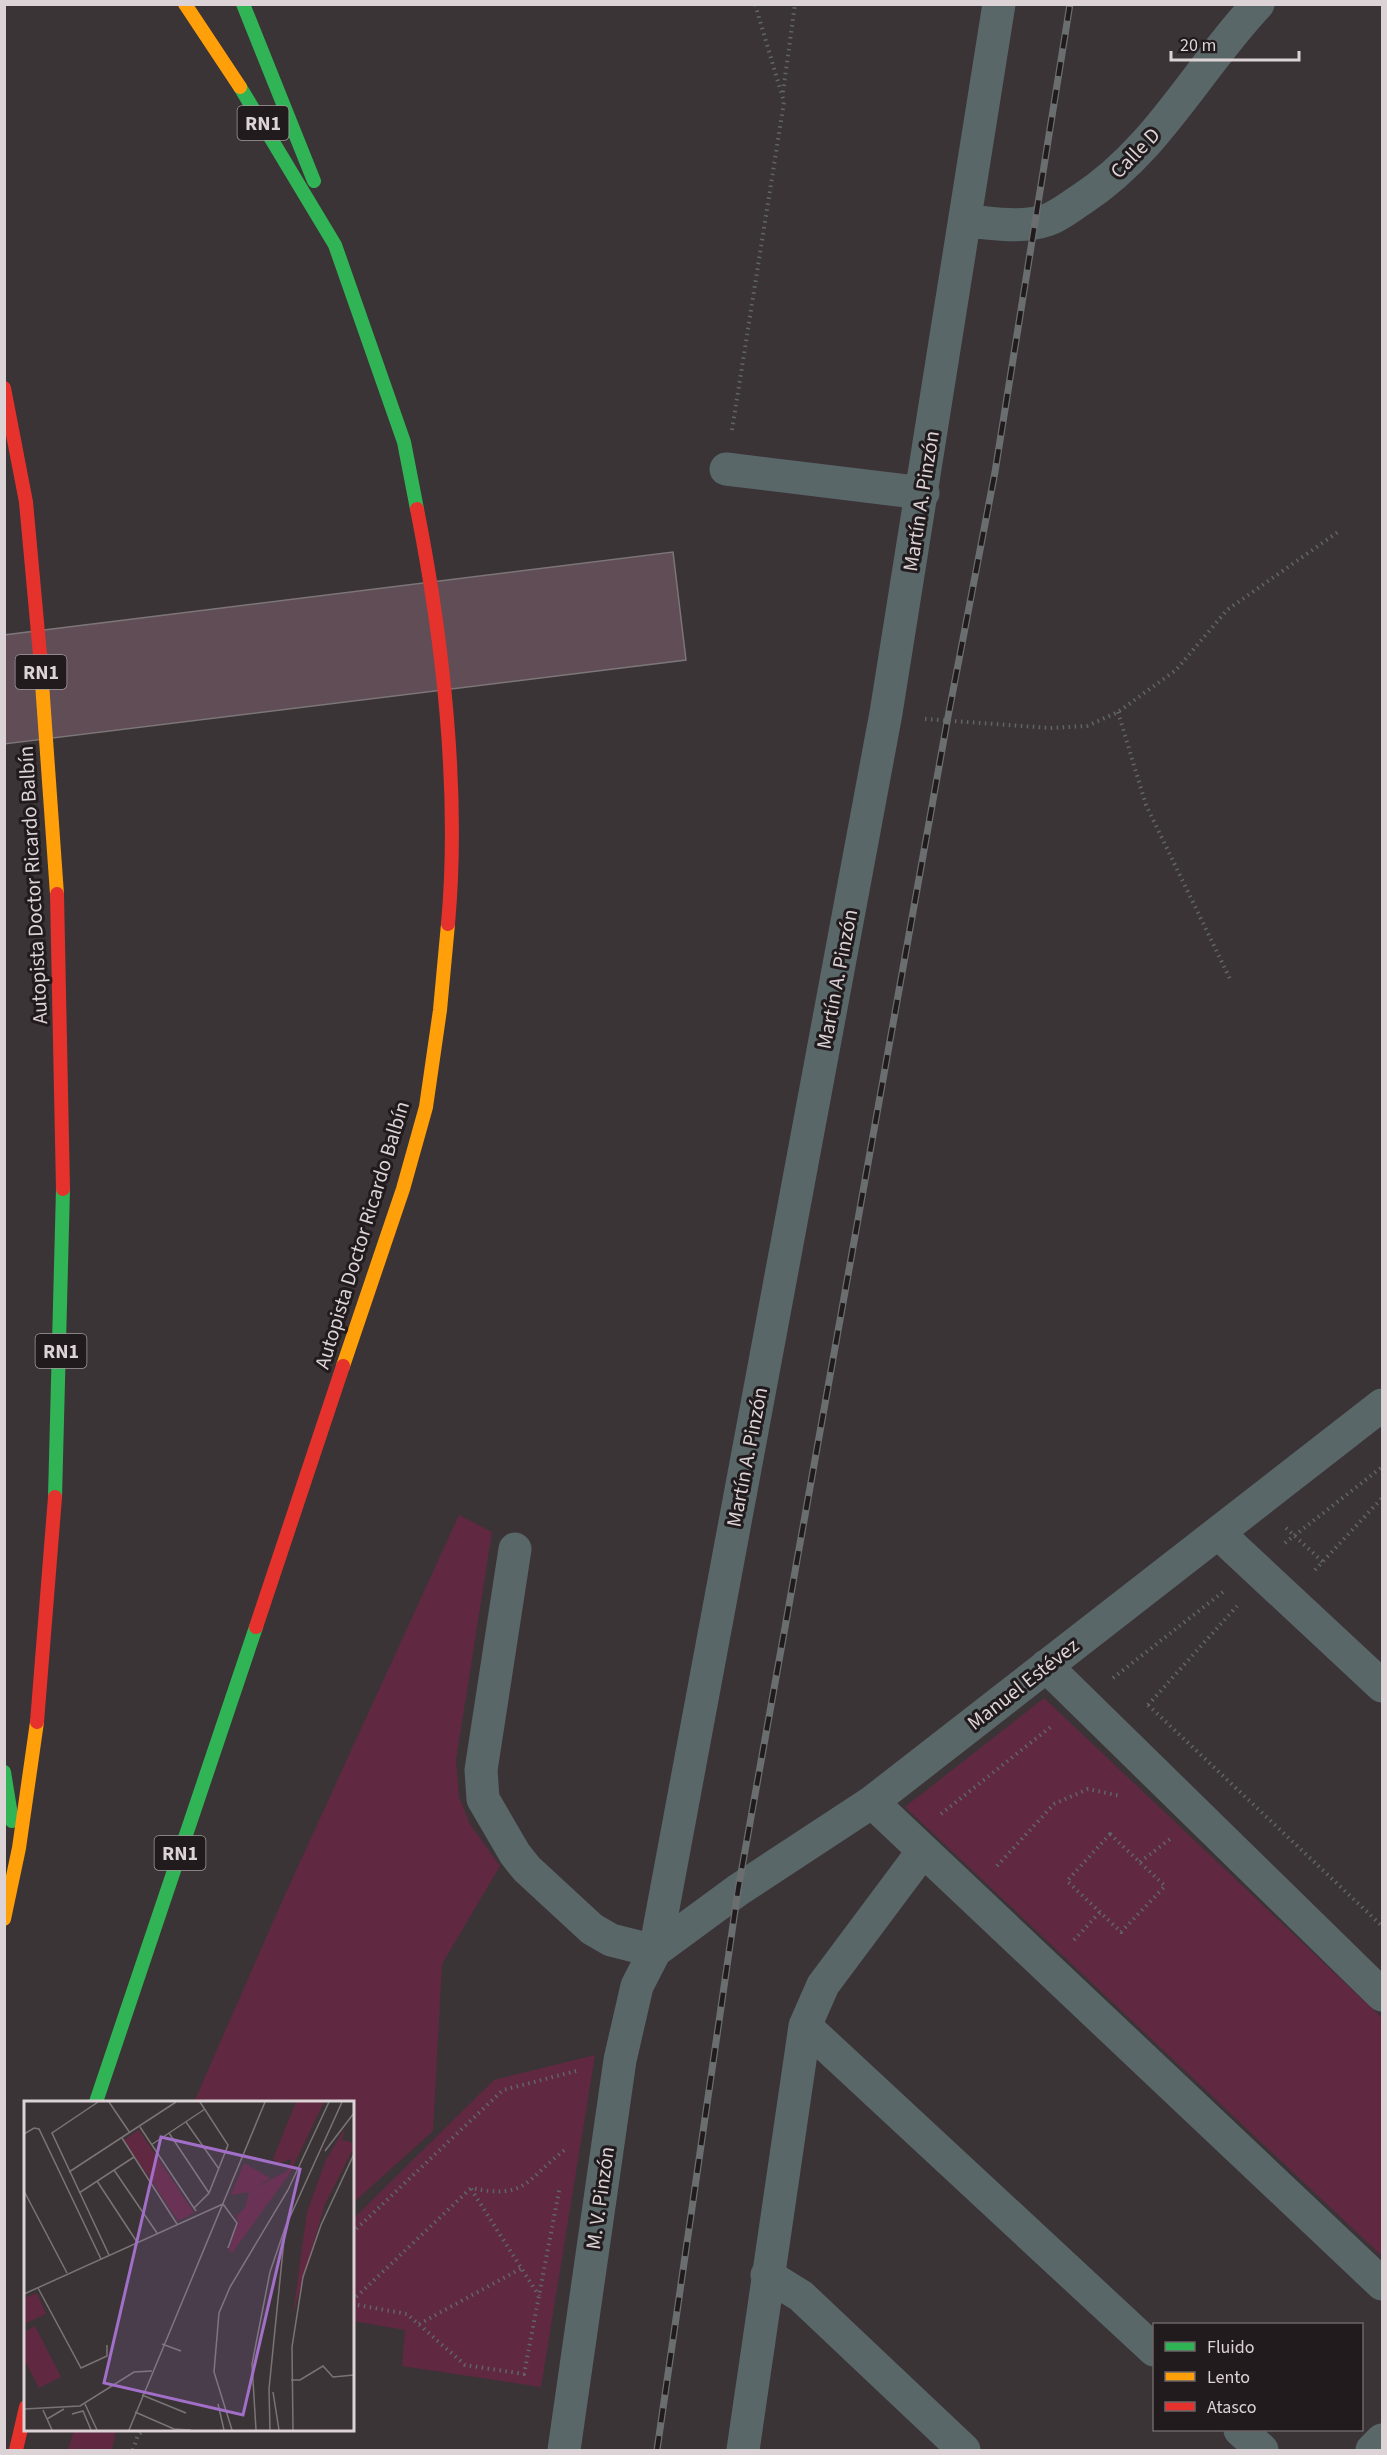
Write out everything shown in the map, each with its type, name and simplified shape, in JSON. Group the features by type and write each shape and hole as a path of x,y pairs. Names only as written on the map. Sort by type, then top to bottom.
{"highway":[{"name":"Autopista Doctor Ricardo Balbín","path":"97,2101 403,1189 426,1107 440,1010 449,912 451,801 447,718 430,585 404,442 335,245 216,47 185,4"},
{"path":"243,4 301,143 335,245"},
{"name":"Autopista Doctor Ricardo Balbín","path":"4,388 26,503 56,842 64,1130 63,1272 54,1540 42,1684 18,1858 4,1919"},
{"path":"4,1772 18,1858"},
{"path":"16,2451 24,2416"}],"street":[{"name":"Martín A. Pinzón","path":"655,1951 886,713 923,493 999,4"},
{"name":"Calle D","path":"966,221 1023,225 1049,220 1103,186 1128,165 1155,136 1233,31 1258,4"},
{"path":"726,469 923,493"},
{"name":"Manuel Estévez","path":"655,1951 738,1890 872,1802 1382,1407"},
{"path":"1218,1533 1383,1686"},
{"path":"515,1549 481,1770 483,1799 515,1854 527,1869 592,1929 611,1940 655,1951"},
{"path":"1046,1666 1383,1995"},
{"path":"872,1802 1383,2284"},
{"path":"742,2451 805,2026 823,1985 917,1845"},
{"name":"M. V. Pinzón","path":"564,2451 620,2060 637,1986 655,1951"},
{"path":"805,2026 1153,2348"},
{"path":"767,2274 801,2296 964,2451"},
{"path":"1241,2431 1262,2451"},
{"path":"1372,2451 1383,2440"}],"path":[{"path":"726,469 784,102 756,4"},
{"path":"782,96 795,4"},
{"path":"886,713 947,722 1050,728 1087,726 1118,712 1176,670 1227,610 1338,532"},
{"path":"1118,712 1146,805 1231,981"},
{"path":"1119,1738 1259,1572 1294,1535 1383,1467"},
{"path":"1288,1599 1383,1498"},
{"path":"1258,1502 1323,1562"},
{"path":"917,1845 1082,1702 1259,1572"},
{"path":"1148,1705 1383,1926"},
{"path":"991,1872 1054,1804 1088,1789 1130,1801"},
{"path":"1140,1862 1174,1836 1167,1829"},
{"path":"1110,1834 1165,1886 1121,1932 1100,1912 1066,1881 1110,1834"},
{"path":"1069,1945 1100,1912"},
{"path":"354,2231 503,2090 620,2060"},
{"path":"471,2188 497,2194 515,2191 532,2181 544,2165 567,2149 564,2161"},
{"path":"354,2303 407,2314 465,2365 524,2374 560,2183"},
{"path":"471,2188 539,2296"},
{"path":"354,2301 471,2188"},
{"path":"418,2324 522,2268"},
{"path":"133,2451 138,2435 143,2431"}],"shaded area":[{"path":"459,1515 492,1532 456,1760 459,1797 470,1824 500,1866 442,1964 433,2131 354,2202 354,2101 194,2101 284,1897"},
{"path":"1044,1698 1382,2018 1382,2256 905,1807"},
{"path":"595,2055 541,2387 402,2366 405,2330 354,2321 354,2218 494,2080"},
{"path":"74,2431 116,2431 112,2450 68,2450"}],"building":[{"path":"673,552 686,660 4,744 4,635"}],"railway":[{"path":"657,2450 738,1890 947,722 995,472 1070,4"}],"traffic: fast":[{"path":"243,4 314,181"},
{"path":"240,87 335,245 404,442 417,509"},
{"path":"55,1497 63,1189"},
{"path":"96,2101 256,1627"},
{"path":"4,1772 12,1821"}],"traffic: slow":[{"path":"185,4 240,87"},
{"path":"40,655 57,894"},
{"path":"343,1366 403,1189 426,1107 440,1010 448,924"},
{"path":"4,1919 19,1848 37,1722"}],"traffic: jam":[{"path":"4,388 26,502 40,655"},
{"path":"417,509 434,610 447,716 452,821 448,924"},
{"path":"57,894 63,1189"},
{"path":"256,1627 343,1366"},
{"path":"37,1722 55,1497"},
{"path":"16,2450 24,2416"}]}
